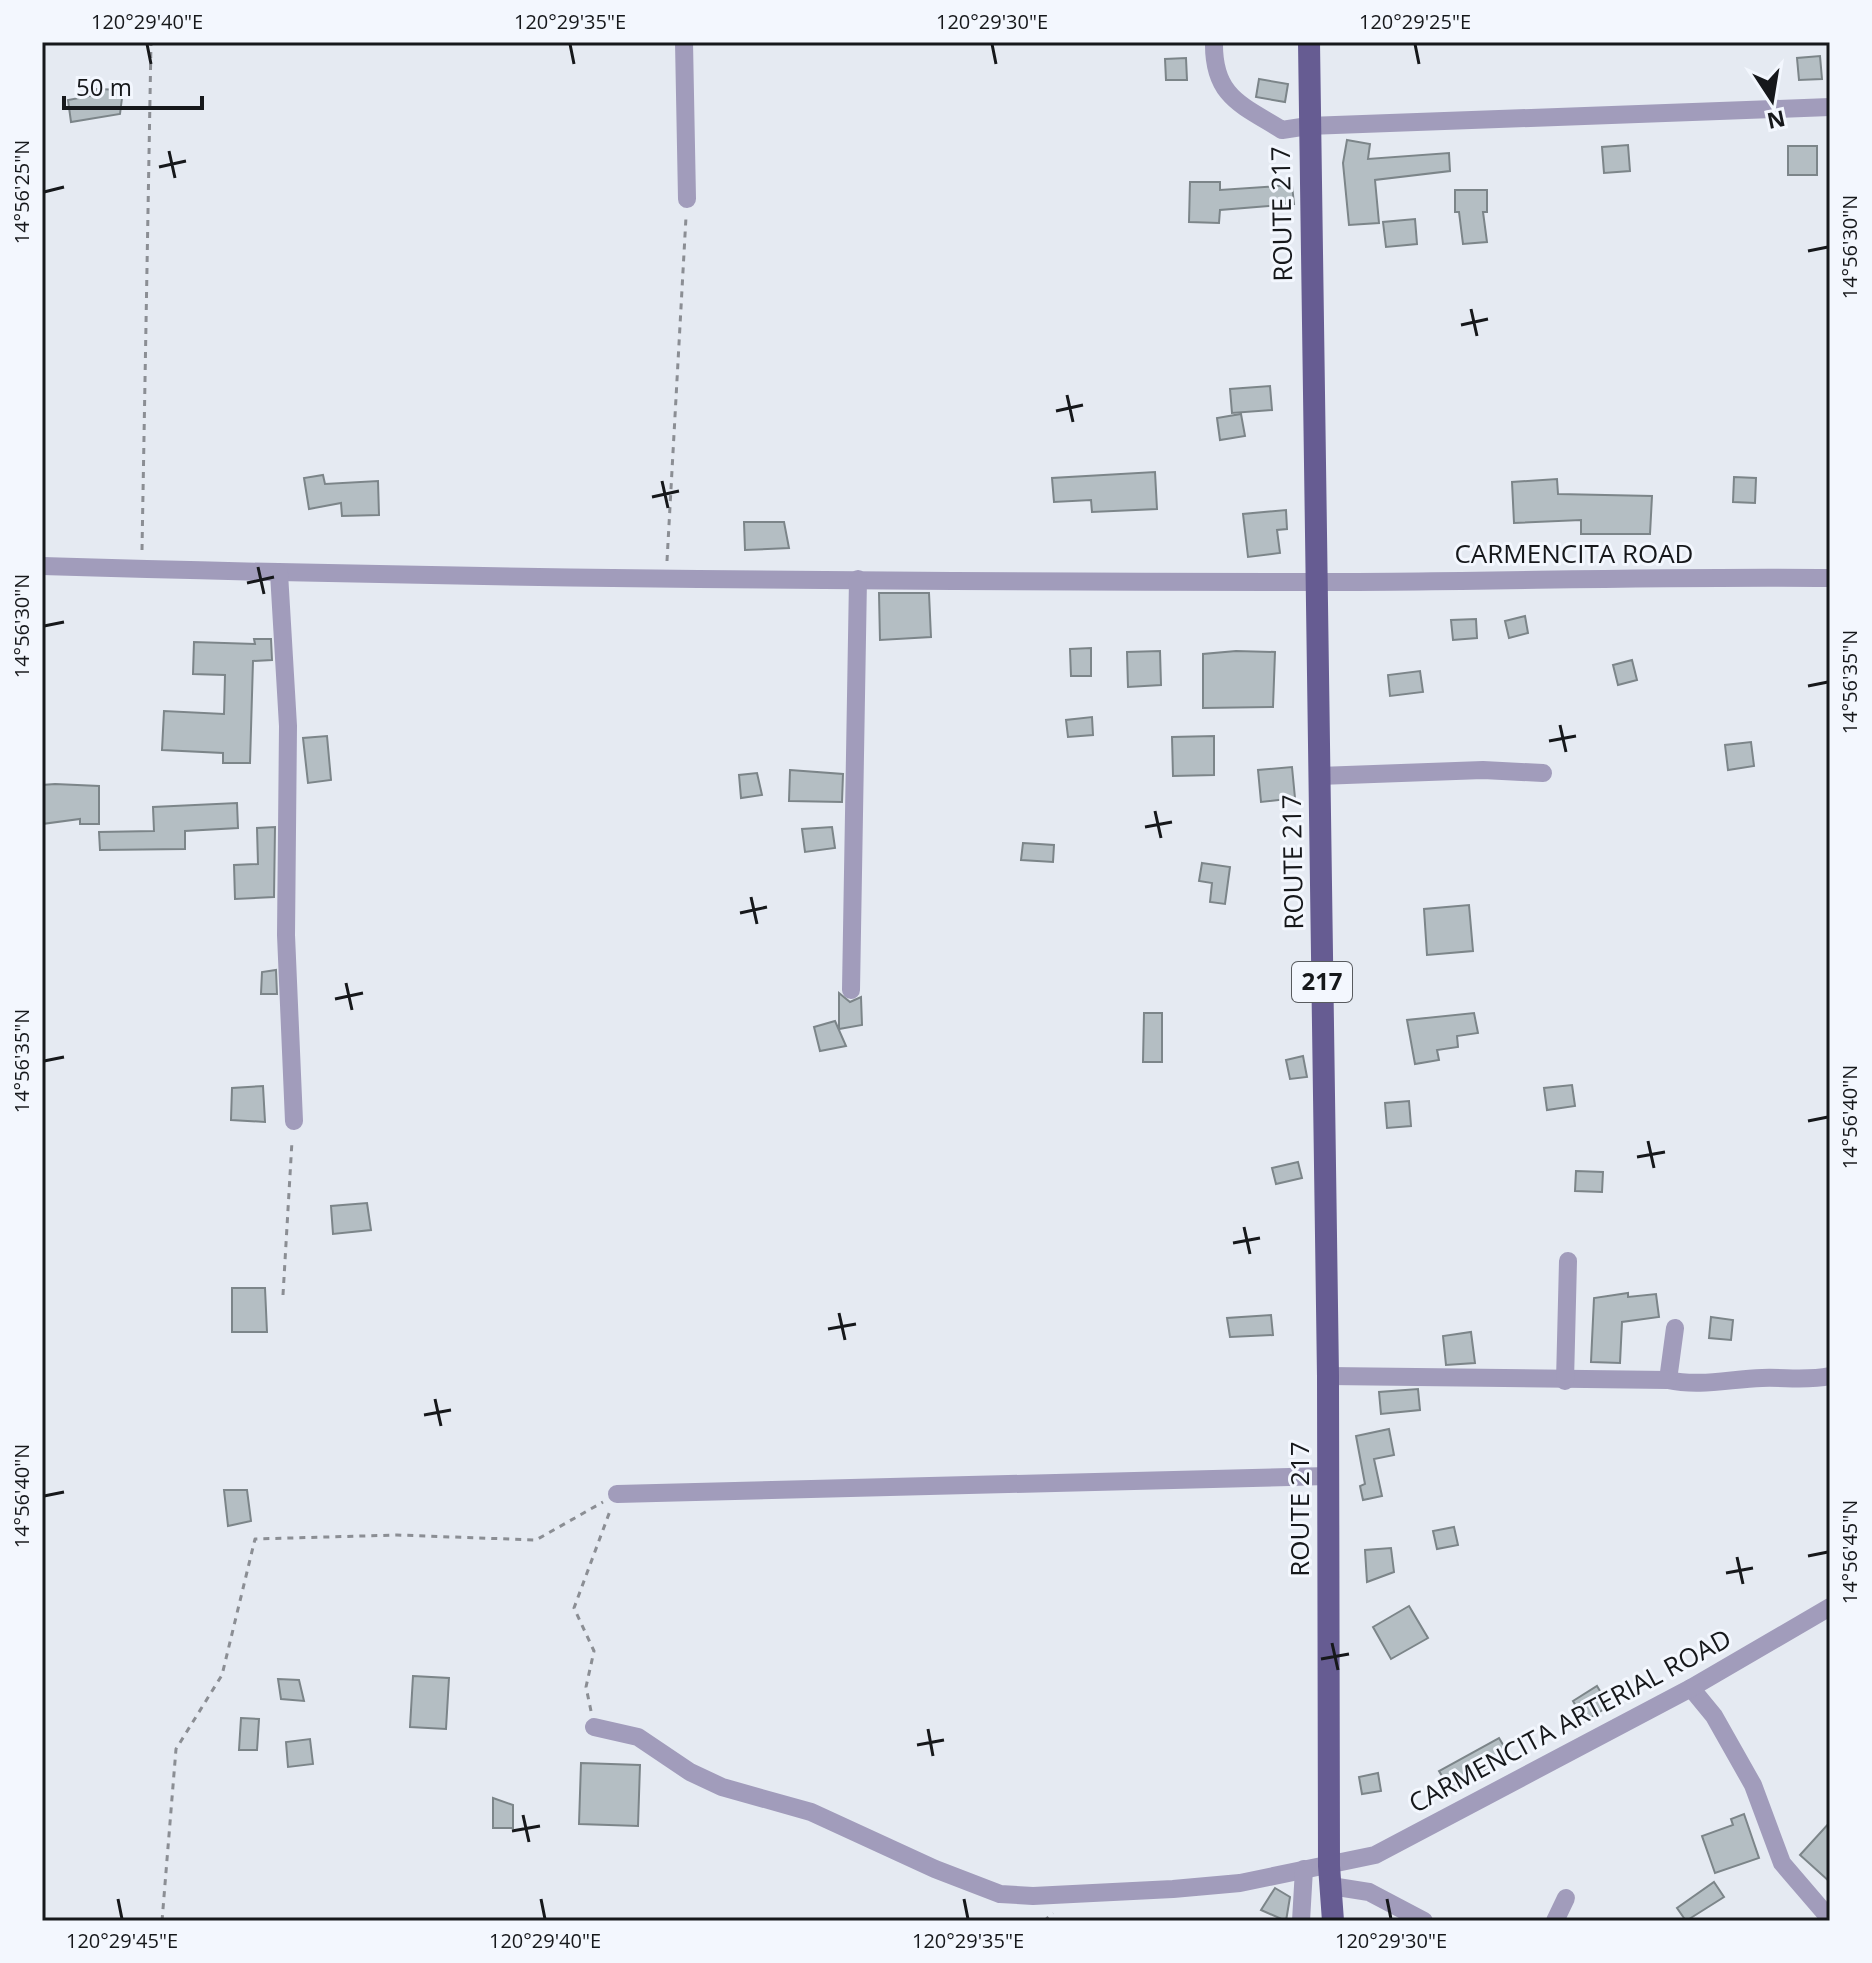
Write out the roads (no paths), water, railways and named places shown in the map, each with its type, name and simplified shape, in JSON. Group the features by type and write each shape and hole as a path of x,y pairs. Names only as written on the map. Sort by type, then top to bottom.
{"main road":[{"name":"ROUTE 217","path":"1309,42 1328,1376 1330,1876 1333,1921"}],"street":[{"path":"684,42 687,199"},
{"path":"1214,42 1214,63 1229,96 1282,130 1308,126 1830,107"},
{"name":"CARMENCITA ROAD","path":"42,566 279,573 858,579 1318,582 1830,578"},
{"path":"279,573 288,726 286,935 294,1121"},
{"path":"851,990 858,579"},
{"path":"1319,776 1483,770 1543,773"},
{"path":"1565,1381 1568,1261"},
{"path":"1668,1380 1675,1328"},
{"path":"1328,1376 1668,1380 1688,1384 1763,1378 1809,1380 1830,1376"},
{"path":"617,1494 1328,1476"},
{"name":"CARMENCITA ARTERIAL ROAD","path":"1330,1876 1691,1688 1830,1607"},
{"path":"1691,1688 1714,1716 1753,1785 1782,1863 1830,1919"},
{"path":"594,1727 638,1737 690,1772 722,1787 811,1812 935,1869 1000,1894 1033,1896 1173,1889 1240,1883 1304,1869 1369,1892 1424,1921"},
{"path":"1301,1921 1304,1869"},
{"path":"1555,1921 1566,1898"}]}
